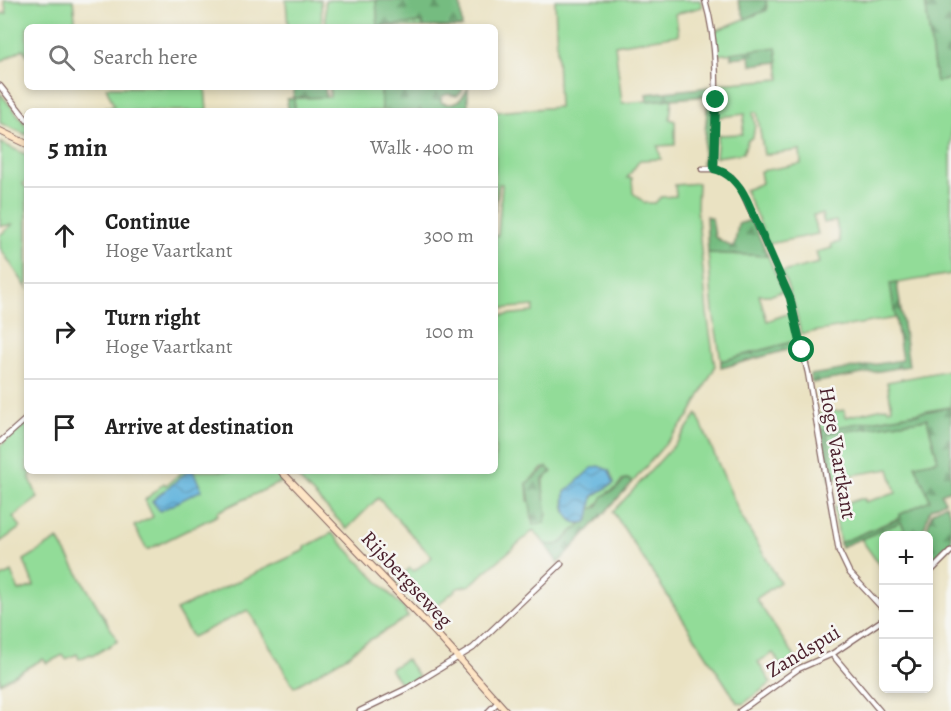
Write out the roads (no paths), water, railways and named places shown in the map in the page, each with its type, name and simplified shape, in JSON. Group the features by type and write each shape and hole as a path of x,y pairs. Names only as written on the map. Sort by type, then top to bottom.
{"main road":[{"path":"0,131 24,143"},
{"name":"Rijsbergseweg","path":"284,474 506,711"}],"street":[{"path":"702,169 714,169 716,100 713,34 705,0"},
{"path":"0,86 24,116"},
{"name":"Hoge Vaartkant","path":"714,169 731,177 741,189 790,298 810,383 839,551 849,572 879,605"},
{"path":"0,442 24,421"},
{"path":"933,569 951,551"},
{"path":"362,711 408,688 458,658 497,627 561,564"},
{"name":"Zandspui","path":"740,711 798,669 832,654 879,622"},
{"path":"832,654 880,711"},
{"path":"489,711 498,702"}],"water":[{"path":"598,466 609,470 614,483 593,496 589,518 586,522 574,522 566,510 565,492 592,468"},
{"path":"184,474 194,474 202,490 160,511 152,501"}]}
